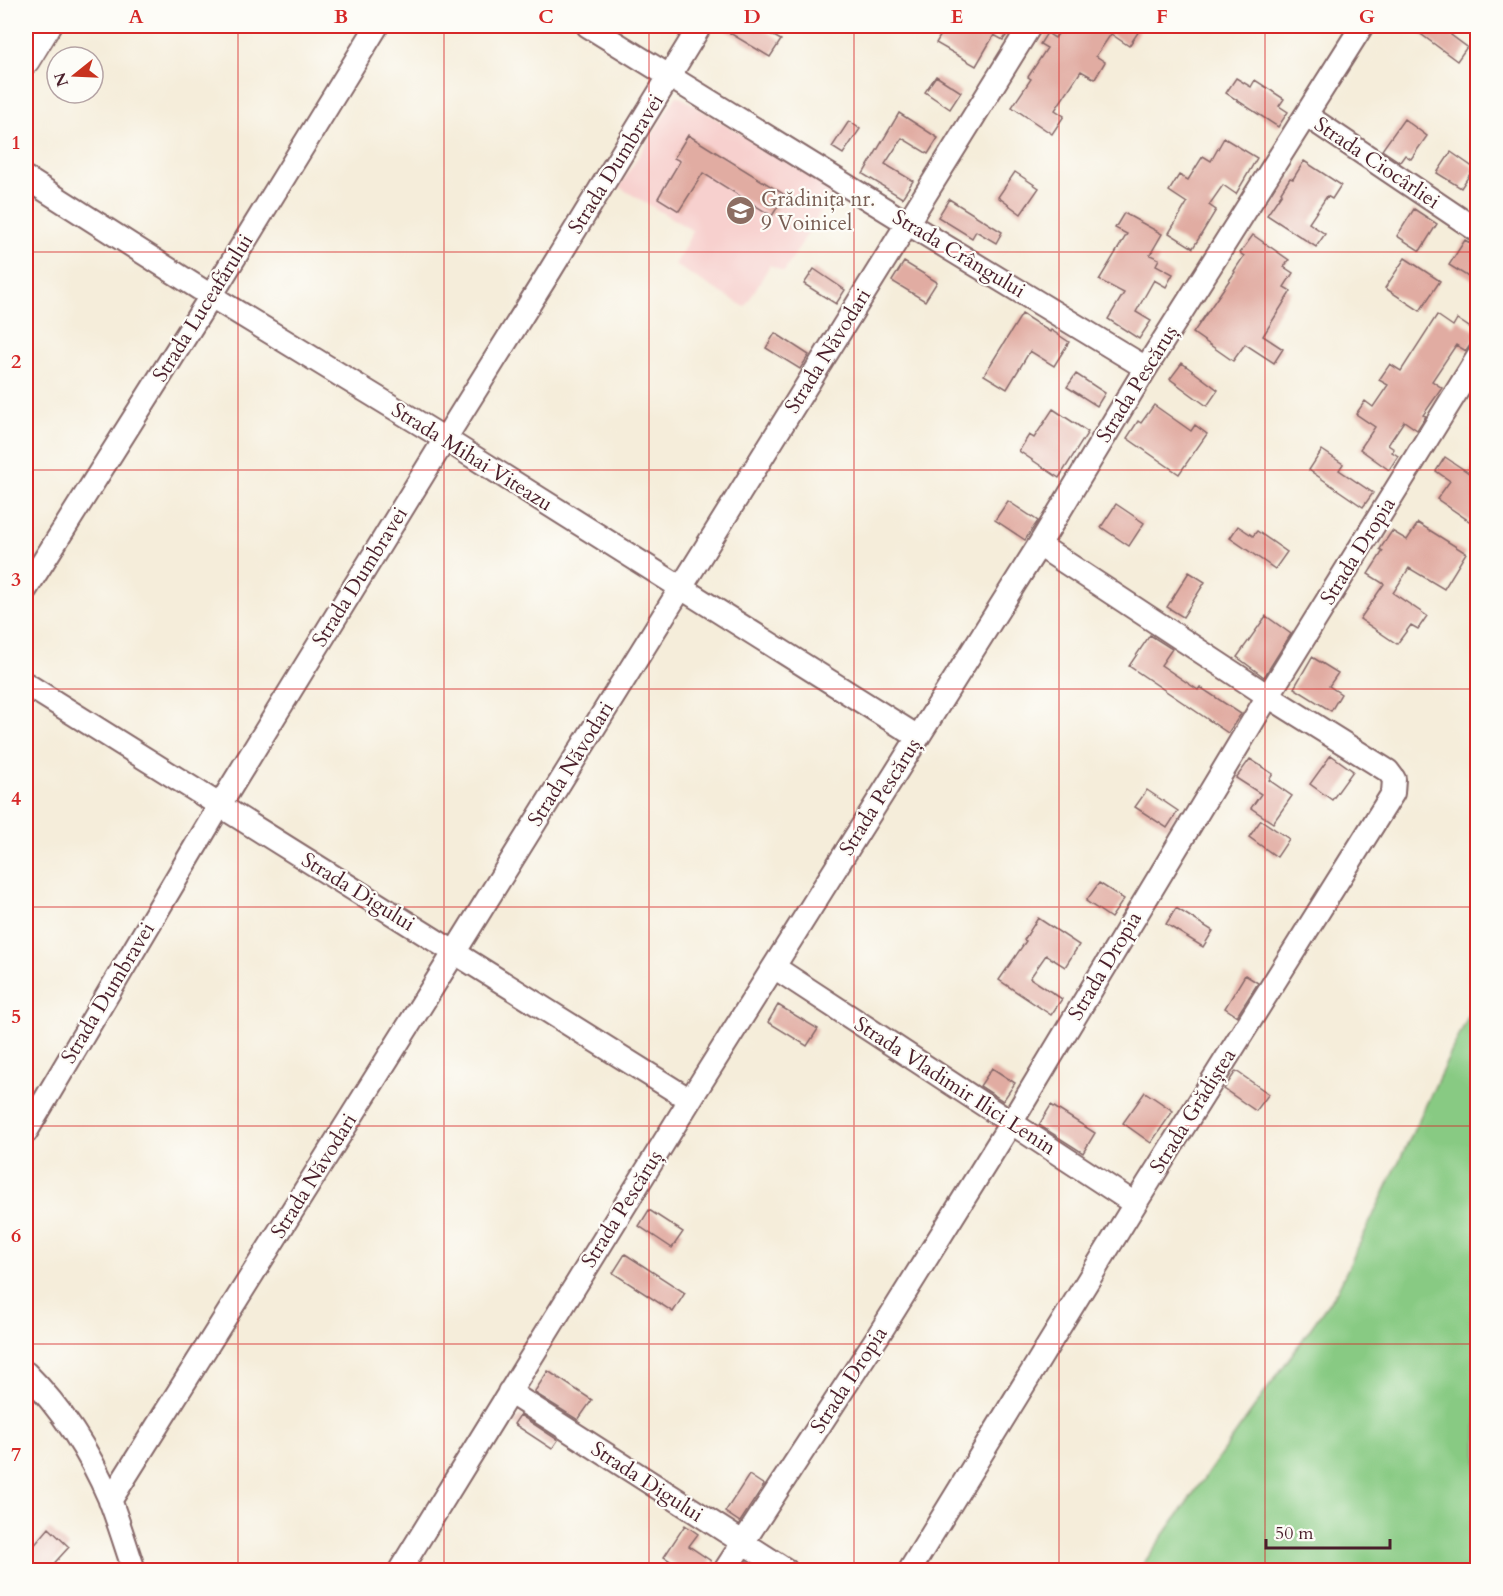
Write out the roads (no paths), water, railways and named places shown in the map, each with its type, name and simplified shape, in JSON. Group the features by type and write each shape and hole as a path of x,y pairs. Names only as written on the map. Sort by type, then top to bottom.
{"main road":[{"path":"26,60 47,26"}],"street":[{"name":"Strada Luceafărului","path":"26,589 211,296 377,26"},
{"name":"Strada Crângului","path":"588,26 1146,368"},
{"name":"Strada Dumbravei","path":"26,1132 220,805 700,26"},
{"name":"Strada Năvodari","path":"110,1501 454,953 1030,26"},
{"name":"Strada Pescăruș","path":"400,1570 690,1100 1039,545 1146,368 1362,26"},
{"name":"Strada Ciocârliei","path":"1306,115 1478,231"},
{"name":"Strada Mihai Viteazu","path":"26,178 918,737"},
{"name":"Strada Dropia","path":"725,1570 878,1336 1011,1123 1268,696 1478,357"},
{"path":"1039,545 1268,696"},
{"name":"Strada Digului","path":"26,684 690,1100"},
{"name":"Strada Grădiștea","path":"910,1570 1135,1204 1393,793 1394,779 1388,771 1268,696"},
{"name":"Strada Vladimir Ilici Lenin","path":"774,967 1135,1204"},
{"path":"26,1373 54,1405 91,1462 110,1501 134,1570"},
{"name":"Strada Digului","path":"509,1392 786,1570"}],"place":[{"name":"Grădinița nr. 9 Voinicel","path":"740,211"}]}
